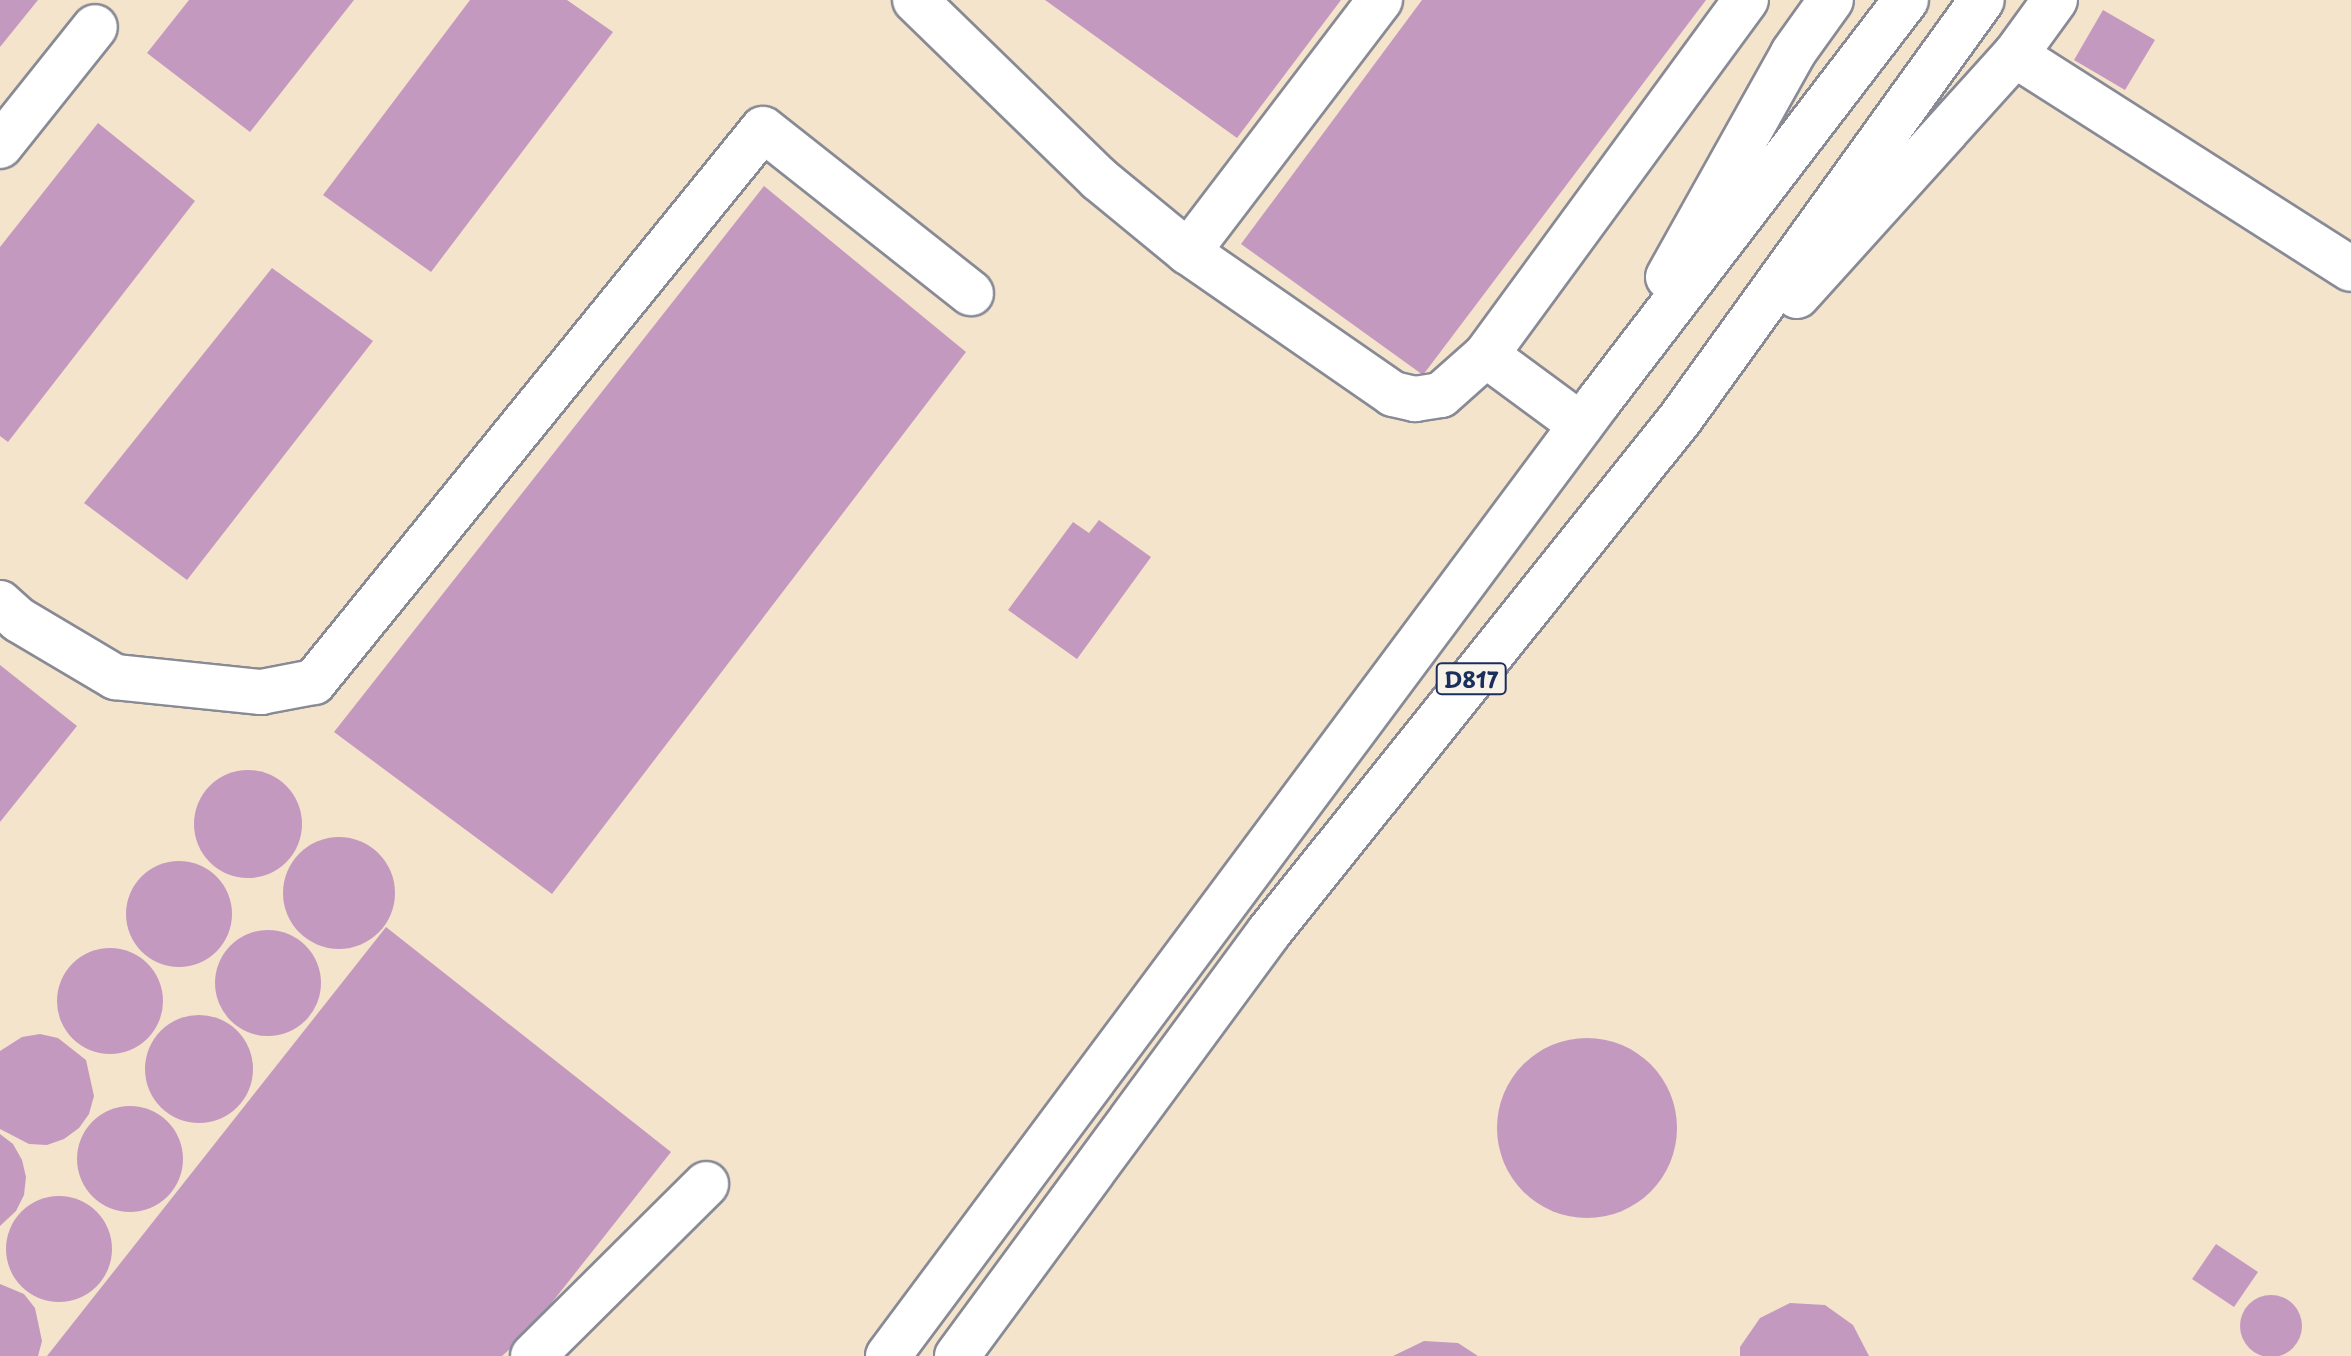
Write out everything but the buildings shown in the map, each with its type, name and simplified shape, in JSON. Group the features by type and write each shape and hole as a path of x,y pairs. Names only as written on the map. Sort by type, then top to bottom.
{"main road":[{"path":"915,0 1099,179 1188,252 1393,394 1415,399 1441,395 1486,355 1746,0"},
{"path":"1188,252 1380,0"},
{"path":"1486,355 1590,413 1793,53 1831,0"},
{"name":"D817","path":"888,1356 1590,413 1906,0"},
{"name":"D817","path":"957,1356 1269,932 1680,419 1982,0"},
{"path":"1680,419 1843,248 2015,55 2055,0"},
{"path":"0,146 95,27"},
{"path":"2015,55 2351,269"},
{"path":"0,603 19,620 115,677 261,692 314,682 763,129 971,293"},
{"path":"533,1356 706,1184"}]}
